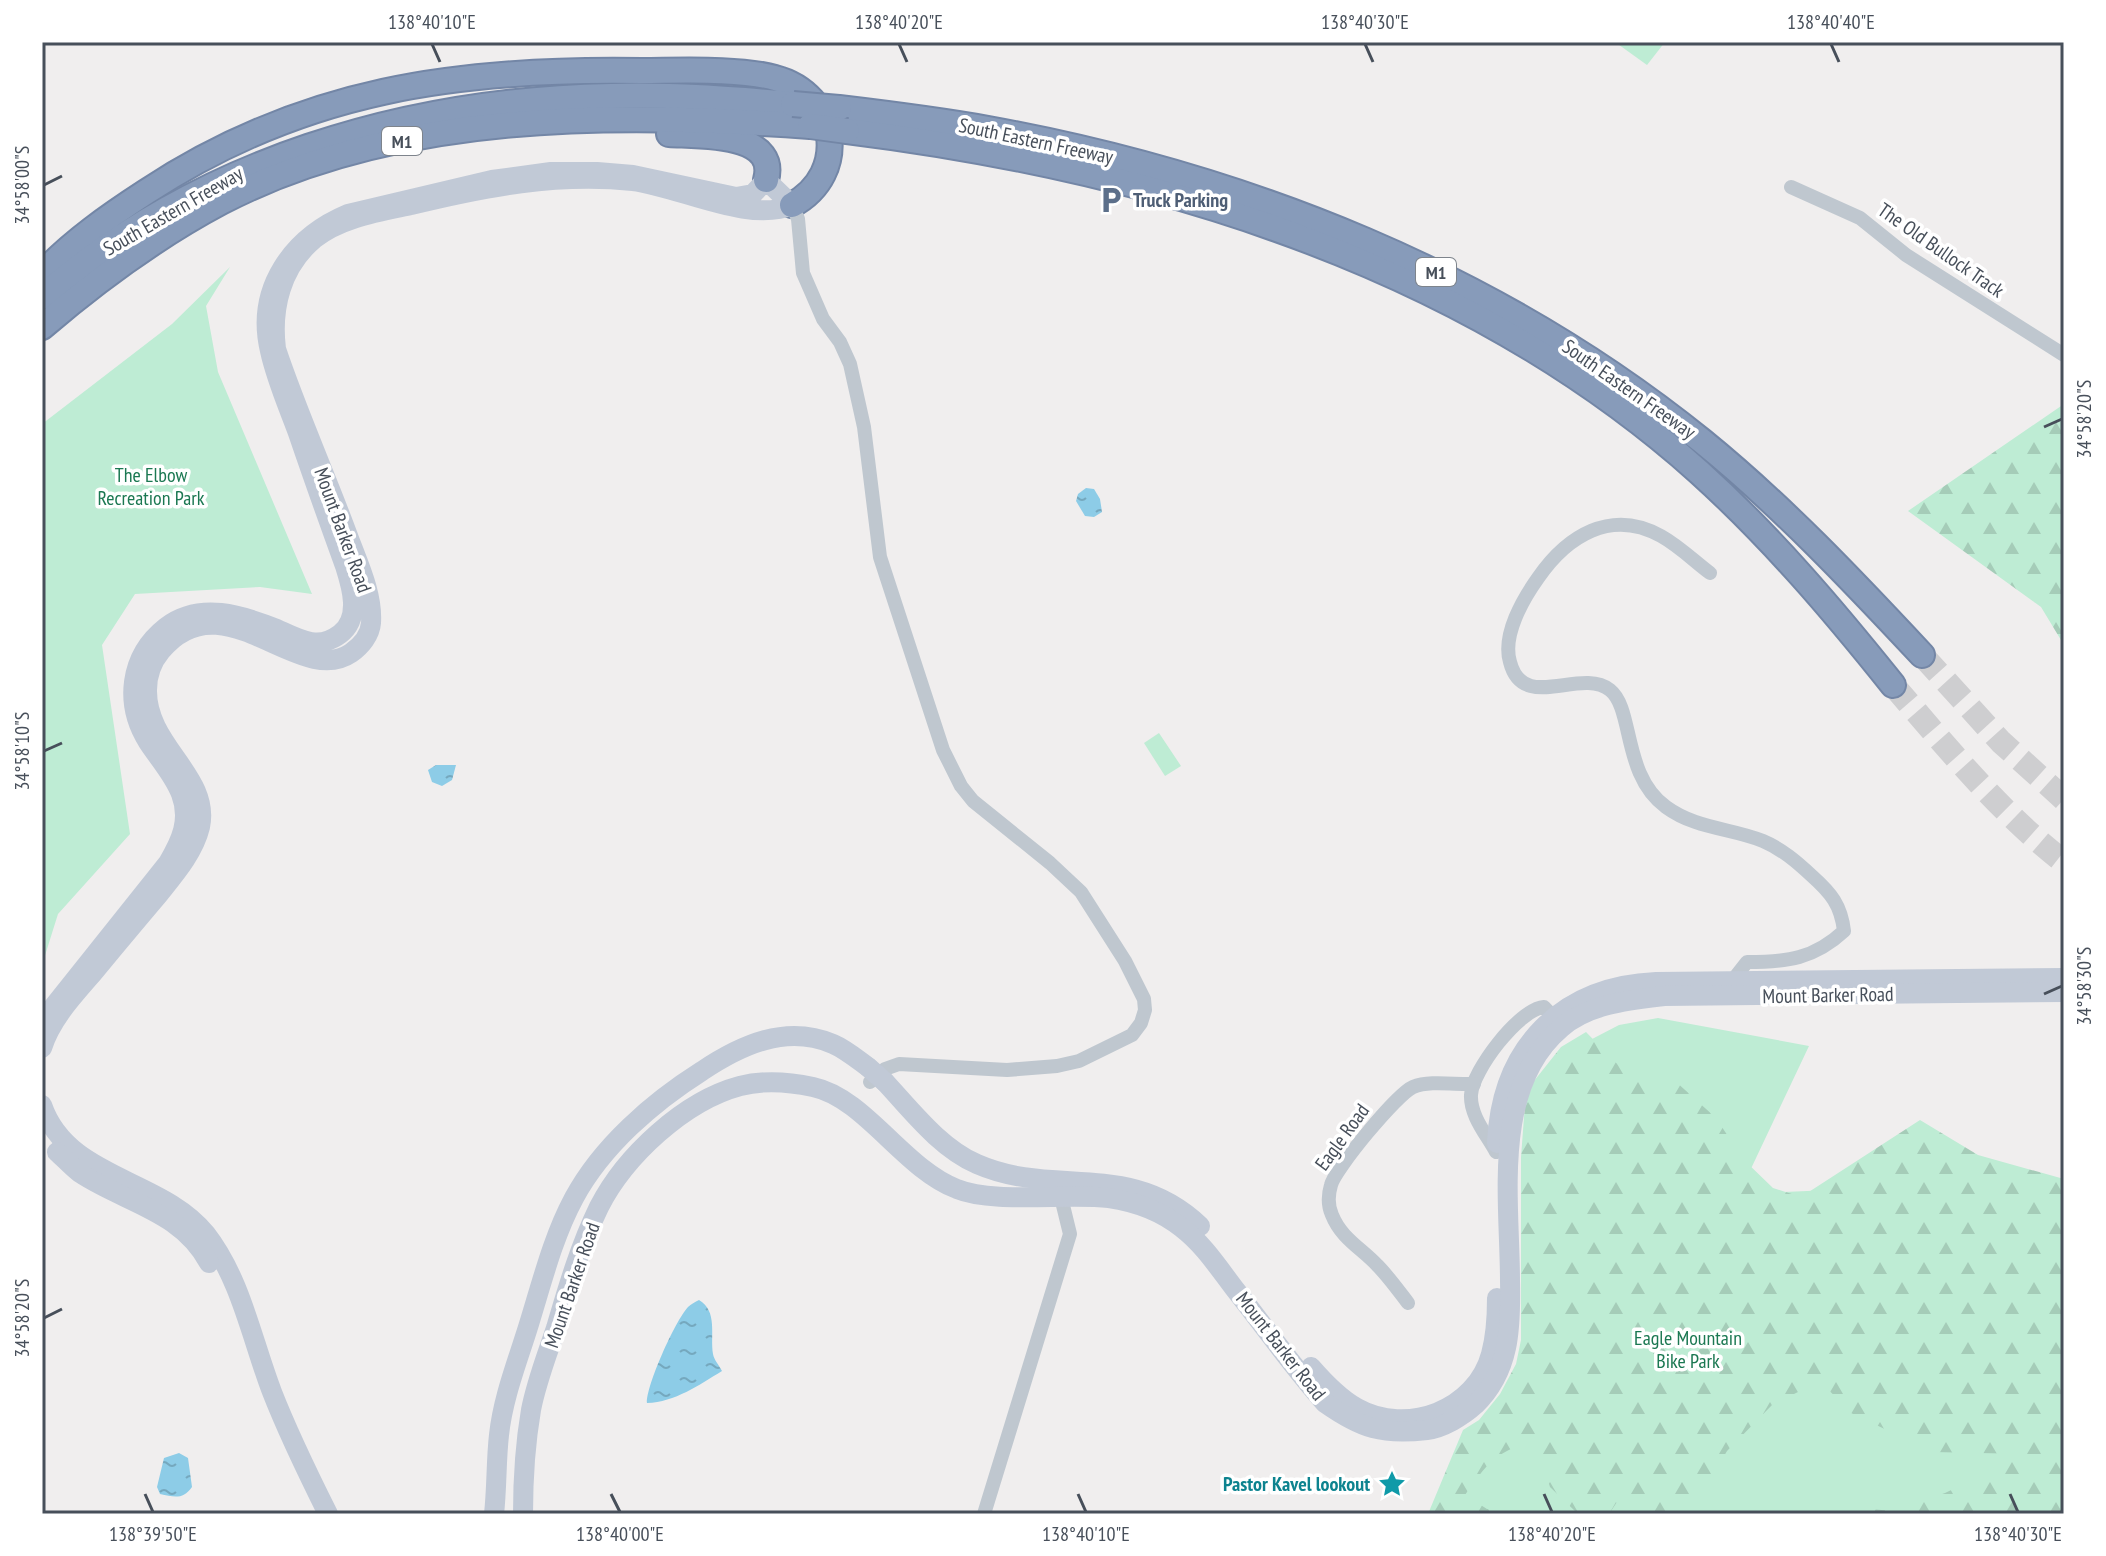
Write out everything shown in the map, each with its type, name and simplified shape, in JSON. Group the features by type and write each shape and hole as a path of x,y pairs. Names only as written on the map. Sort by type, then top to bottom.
{"highway":[{"path":"42,274 96,226 132,201 168,177 234,141 279,121 352,98 468,76 597,70 683,71 756,75 789,82 804,92 820,110 830,142 827,165 819,183 794,208"},
{"name":"South Eastern Freeway","path":"42,297 103,249 207,187 275,157 375,125 433,112 553,98 672,96 793,104 843,120 1166,194 1338,252 1446,302 1565,371 1651,432 1697,470 1784,555 1893,685"},
{"name":"South Eastern Freeway","path":"42,327 72,301 171,230 223,201 335,157 394,143 510,123 571,119 692,120 810,126 843,120 988,129 1164,170 1321,222 1447,277 1553,336 1627,385 1700,440 1791,519 1922,655"},
{"path":"278,177 493,137 603,132 672,134 743,142 764,156 768,167 766,180"}],"main road":[{"name":"Mount Barker Road","path":"42,1021 168,863 185,826 181,794 146,740 133,702 135,669 144,652 167,626 200,613 237,615 314,643 333,639 347,629 352,616 353,594 345,566 269,350 268,309 285,263 296,247 328,222 348,214 528,174 575,172 633,175 736,197 756,192 766,180"},
{"name":"Mount Barker Road","path":"42,1048 69,1001 170,880 198,836 201,808 197,792 161,740 149,715 148,673 159,653 171,641 191,630 220,625 242,629 298,654 331,660 349,654 364,641 371,627 370,607 358,562 276,349 274,332 278,297 290,267 301,252 330,229 361,217 500,185 541,179 636,182 750,211 794,208"},
{"path":"766,180 794,208"},
{"name":"Mount Barker Road","path":"523,1514 524,1467 531,1406 581,1246 600,1205 617,1178 649,1141 710,1097 741,1086 794,1083 818,1088 859,1113 926,1173 958,1190 983,1195 1123,1185 1152,1193 1169,1202 1214,1239 1323,1381 1357,1408 1379,1417 1399,1420 1433,1414 1461,1401 1482,1375 1491,1356 1497,1307 1496,1152 1500,1108 1510,1077 1535,1036 1558,1022 1619,1002 1733,988 2064,978"},
{"name":"Mount Barker Road","path":"1733,988 2064,992"},
{"name":"Mount Barker Road","path":"494,1514 499,1433 507,1394 558,1234 575,1196 624,1133 670,1094 715,1062 746,1045 770,1038 804,1036 836,1045 966,1158 1059,1188 1153,1209 1182,1227 1206,1250 1325,1403 1351,1422 1397,1434 1436,1429 1470,1410 1493,1384 1505,1358 1510,1327 1509,1153 1512,1122 1525,1076 1558,1022"},
{"path":"42,1105 57,1133 71,1149 110,1173 175,1205 196,1223 218,1250 232,1278 289,1433 328,1514"},
{"path":"42,1133 47,1142 77,1171 168,1217 187,1233 206,1258 222,1288 278,1438 314,1514"}],"street":[{"name":"The Old Bullock Track","path":"1791,187 1860,218 1906,255 2064,355"},
{"path":"794,208 803,273 823,319 840,342 850,364 864,427 880,557 943,750 961,786 973,801 1081,892 1125,961 1144,999 1141,1023 1132,1035 1079,1061 1007,1070 894,1064 874,1077"},
{"path":"1710,573 1671,542 1643,528 1605,526 1584,532 1566,544 1527,596 1516,619 1508,657 1514,675 1528,686 1585,684 1606,688 1613,693 1619,704 1635,766 1657,799 1681,816 1705,827 1744,835 1778,848 1818,881 1839,907 1844,931 1834,940 1800,959 1747,962 1740,968 1733,988"},
{"path":"1496,1152 1476,1117 1471,1095 1474,1084 1496,1046 1526,1014 1536,1007 1544,1007 1558,1022"},
{"name":"Eagle Road","path":"1408,1303 1384,1272 1338,1227 1328,1198 1331,1182 1389,1107 1413,1087 1474,1084"},
{"path":"984,1514 1070,1234 1059,1188"}],"green space":[{"path":"1615,42 1665,42 1647,65"},
{"name":"The Elbow Recreation Park","path":"230,267 206,306 218,372 312,594 260,587 135,594 102,645 130,834 58,914 42,965 42,424 172,324"},
{"path":"2064,404 2064,645 2041,607 1908,511"},
{"path":"1159,733 1181,766 1165,776 1144,743"},
{"name":"Eagle Mountain Bike Park","path":"1658,1018 1809,1046 1739,1194 2064,1180 2064,1514 1451,1514 1523,1361 1569,1051 1619,1025"},
{"name":"Eagle Mountain Bike Park","path":"1586,1032 1630,1077 1674,1080 1716,1118 1743,1159 1773,1188 1801,1197 1920,1120 1978,1155 2064,1179 2064,1514 1853,1514 1856,1508 1894,1511 1945,1493 2026,1454 1933,1452 1851,1413 1820,1381 1772,1405 1727,1451 1697,1502 1680,1514 1648,1514 1621,1496 1609,1514 1576,1512 1550,1487 1535,1440 1511,1449 1494,1460 1465,1495 1487,1509 1520,1510 1528,1514 1428,1514 1463,1430 1479,1420 1500,1394 1516,1364 1521,1340 1521,1157 1525,1104 1534,1081 1561,1047"}],"water":[{"path":"1086,488 1094,489 1100,499 1102,512 1094,517 1085,516 1076,501 1078,494"},
{"path":"436,765 456,765 452,780 442,786 432,782 428,770"},
{"path":"699,1300 709,1310 713,1354 722,1371 677,1396 647,1403 651,1383 669,1339 682,1314"},
{"path":"179,1453 188,1458 192,1487 182,1496 160,1494 157,1487 164,1458"}],"tunnel":[{"path":"1922,655 2001,742 2064,799"},
{"path":"1893,685 1995,800 2064,862"}],"place":[{"name":"Truck Parking","path":"1111,200"},
{"name":"Pastor Kavel lookout","path":"1392,1484"}]}
